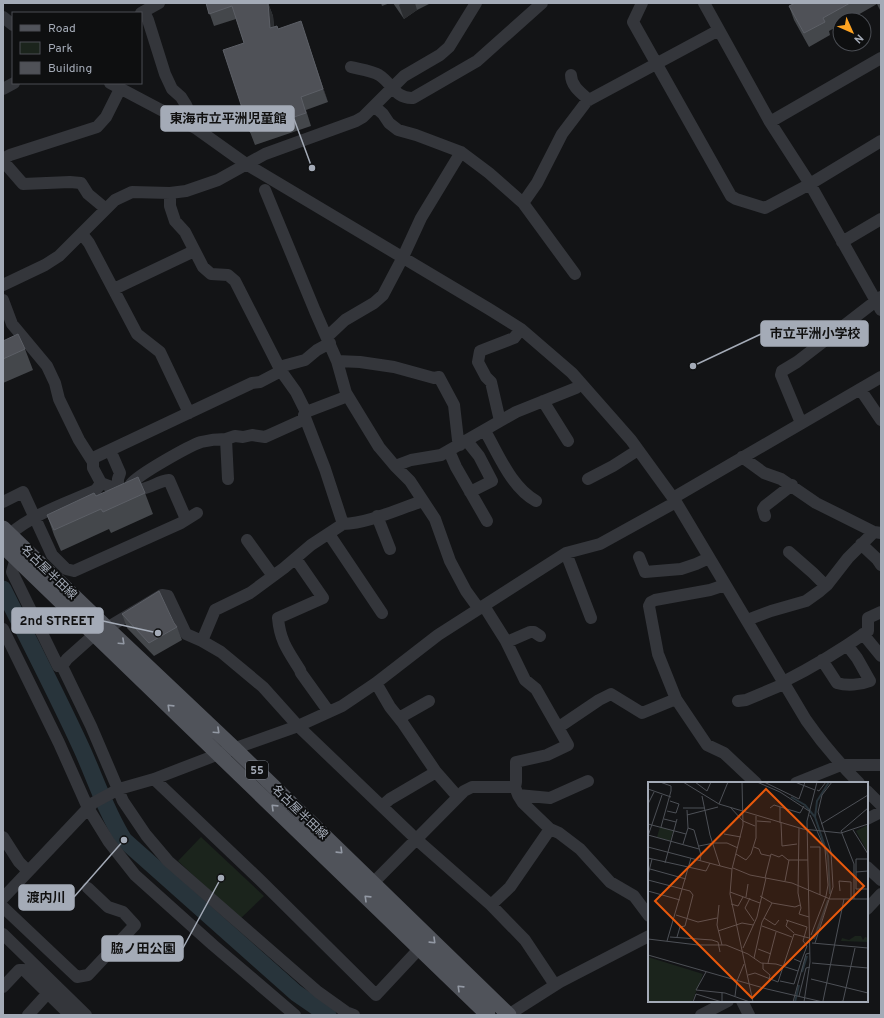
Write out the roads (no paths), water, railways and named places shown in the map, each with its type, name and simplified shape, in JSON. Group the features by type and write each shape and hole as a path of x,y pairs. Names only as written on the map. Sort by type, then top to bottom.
{"main road":[{"name":"名古屋半田線","path":"5,536 16,558 235,749 509,1015"},
{"name":"名古屋半田線","path":"5,536 101,631 219,754 488,1015"}],"street":[{"path":"159,3 143,10 148,20 165,74 172,89 181,97 191,116 189,124"},
{"path":"3,285 45,265 59,256 115,200 132,192 170,193 186,190 218,180 265,154 353,123 363,117 404,76 449,47 476,3"},
{"path":"642,3 633,22 731,196 736,199 766,208 810,184 881,141"},
{"path":"704,3 770,122 810,184 842,242 879,302 797,362 782,371 780,375 802,423"},
{"path":"351,67 379,75 401,96 413,98 478,61 541,4"},
{"path":"3,16 12,24"},
{"path":"522,203 537,183 562,134 588,100 720,30"},
{"path":"770,122 881,58"},
{"path":"571,75 571,81 573,84 588,100"},
{"path":"3,89 12,84"},
{"path":"106,209 88,194 81,182 23,184 3,160 10,155 97,127 106,117 115,86 189,124 246,164 453,286 521,329 572,373 638,450 674,500 806,720 824,745 858,782"},
{"path":"374,106 383,114 389,123 398,130 416,135 461,152 489,172 522,203 575,274"},
{"path":"91,459 252,383 260,382 280,369 305,360 328,340 345,320 379,299 383,295 403,257 421,218 461,152"},
{"path":"265,190 337,361 348,396 379,447 410,481 435,519 450,561 456,573 507,642 526,680 536,690 559,727 568,745 547,755 516,762 516,791 523,803 550,829 559,833 580,849 610,882 634,896 648,915"},
{"path":"170,193 170,206 175,221 185,232 202,267 211,274 228,275 235,281 280,369 296,392 343,524"},
{"path":"842,242 881,219"},
{"path":"82,234 89,243 137,334 160,352 189,413"},
{"path":"114,289 194,252"},
{"path":"3,300 14,327 42,358 47,366 63,406 79,440 93,462 93,468 101,483 124,489 141,489 162,480 169,480 192,516 181,524 74,571 66,569 52,555 23,492 3,502"},
{"path":"500,421 491,382 486,377 478,362 480,351 514,338 521,329"},
{"path":"337,361 394,366 434,378 439,377 454,405 458,440 464,443 479,456 492,481 470,492"},
{"path":"3,898 91,805 117,790 154,780 219,754 298,726 342,706 438,635 566,553 600,544 742,457 881,377"},
{"path":"395,466 411,460 441,455 516,412 576,388 581,383"},
{"path":"860,389 881,420"},
{"path":"124,489 146,472 200,443 213,439 226,439 235,436 265,437 305,415 348,396"},
{"path":"543,401 568,441"},
{"path":"485,431 511,477 526,496 536,501"},
{"path":"226,439 228,479"},
{"path":"110,450 120,473 118,479 124,489"},
{"path":"588,479 613,466 638,450"},
{"path":"449,451 456,467 487,521"},
{"path":"742,457 764,473 781,479 816,503 879,532"},
{"path":"5,536 34,517 96,490 101,483"},
{"path":"765,516 763,509 765,506 792,486"},
{"path":"202,641 215,610 250,593 296,559 311,545 343,524 377,516 423,501"},
{"path":"377,516 390,549"},
{"path":"747,620 771,611 806,601 826,586 861,544 879,532"},
{"path":"329,534 382,613"},
{"path":"247,540 273,576"},
{"path":"861,544 881,566"},
{"path":"789,552 826,586"},
{"path":"566,553 592,618"},
{"path":"639,557 644,572 681,568 710,558"},
{"path":"16,558 12,572 58,666 62,666 91,726 117,790 146,835 168,861 318,992 346,1012 354,1015"},
{"path":"296,559 323,598 278,618 279,630 283,642 300,670 300,673 329,712"},
{"path":"726,585 710,590 655,600 651,602 649,606 658,654 676,699 707,745 724,753 755,782"},
{"path":"62,666 68,659 101,631 162,595 168,596 186,634 221,652 262,687 298,726 416,839 491,905 525,940 555,985"},
{"path":"738,701 746,700 784,683 814,666 830,654 848,646 868,631 868,618 881,612"},
{"path":"3,629 79,786 91,805 109,842 135,875 213,945 295,1015"},
{"path":"507,642 530,632 534,632 540,636"},
{"path":"863,634 881,656"},
{"path":"822,660 837,683 862,684 870,681 857,658 848,646"},
{"path":"376,682 390,707 436,772 458,796"},
{"path":"559,727 599,700 611,694 642,713 676,699"},
{"path":"399,718 429,701"},
{"path":"798,782 841,765 881,765"},
{"path":"382,806 390,799 436,772"},
{"path":"154,780 260,880 376,995 419,949"},
{"path":"373,883 458,796 472,787 516,791 535,798 550,798 588,781"},
{"path":"868,792 881,805"},
{"path":"868,818 881,812"},
{"path":"491,905 510,887 550,829"},
{"path":"3,837 19,862 28,871"},
{"path":"868,869 881,880"},
{"path":"3,907 76,977 88,975 135,925 124,912 108,907 88,888"},
{"path":"868,908 881,894"},
{"path":"3,934 86,1015"},
{"path":"509,1015 555,985 648,937"},
{"path":"3,987 19,970 24,970 70,1015"},
{"path":"28,1015 48,993"},
{"path":"701,1015 726,1002"},
{"path":"742,1002 749,1015"}],"waterway":[{"path":"3,589 62,706 117,829 124,840 296,993 328,1015"}],"place":[{"name":"東海市立平洲児童館","path":"312,168"},
{"name":"市立平洲小学校","path":"693,366"},
{"name":"2nd STREET","path":"158,633"},
{"name":"渡内川","path":"124,840"},
{"name":"脇ノ田公園","path":"221,878"}]}
